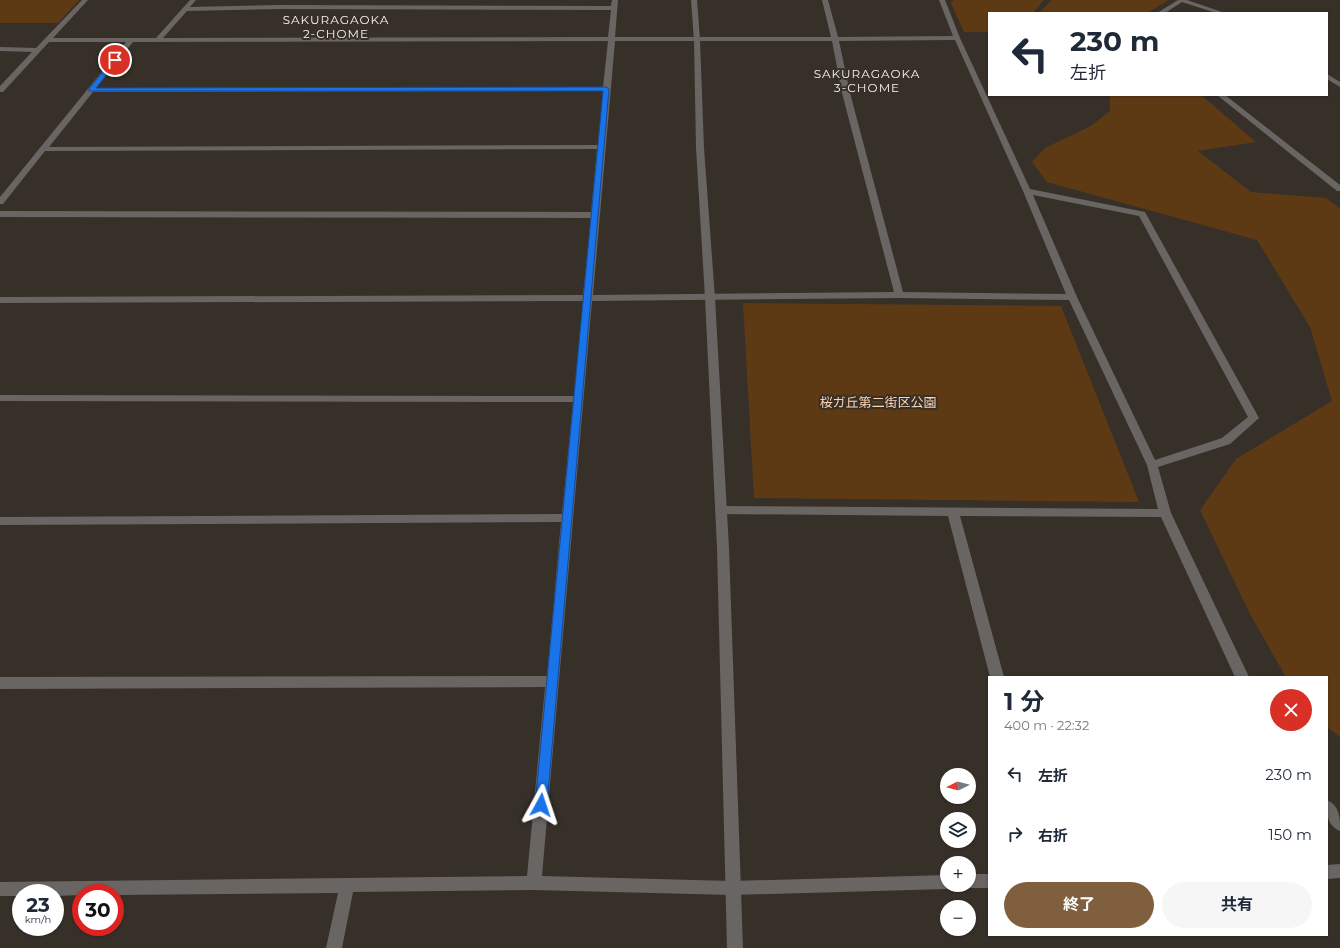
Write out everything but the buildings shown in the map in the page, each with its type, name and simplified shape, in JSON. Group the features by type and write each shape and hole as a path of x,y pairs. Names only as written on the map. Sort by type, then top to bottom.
{"street":[{"path":"0,90 85,0"},
{"path":"158,40 193,0"},
{"path":"295,7 299,0"},
{"path":"400,7 403,0"},
{"path":"507,8 508,0"},
{"path":"534,883 610,40 615,0"},
{"path":"694,0 698,40 700,148 710,298 721,510 735,948"},
{"path":"825,0 846,93 899,295"},
{"path":"942,0 978,85 1027,190 1072,297 1152,465 1165,513 1242,676"},
{"path":"1162,12 1182,0 1219,12"},
{"path":"186,8 614,8"},
{"path":"48,40 835,40 957,38"},
{"path":"0,202 131,40"},
{"path":"0,50 38,50"},
{"path":"1328,77 1340,84"},
{"path":"978,85 988,85"},
{"path":"91,90 606,89"},
{"path":"1222,96 1340,189"},
{"path":"43,149 601,147"},
{"path":"1027,190 1142,214 1254,418 1226,441 1152,465"},
{"path":"0,214 594,215"},
{"path":"0,300 710,298 899,295 1072,297"},
{"path":"0,398 578,399"},
{"path":"721,510 1165,513"},
{"path":"953,512 997,676"},
{"path":"0,522 567,518"},
{"path":"0,683 553,681"},
{"path":"1328,808 1340,824"},
{"path":"1328,872 1340,871"},
{"path":"976,881 988,881"},
{"path":"0,889 534,883 732,888 940,882"},
{"path":"334,948 347,885"}],"green space":[{"path":"0,0 79,0 58,23 0,23"},
{"path":"954,0 1044,0 1034,12 988,12 988,32 964,32 951,3"},
{"path":"1052,0 1169,0 1149,12 1040,12"},
{"path":"1110,96 1202,96 1256,142 1198,151 1251,192 1326,198 1340,209 1340,737 1328,728 1328,676 1285,676 1251,616 1200,510 1236,459 1332,401 1310,327 1257,240 1047,182 1032,162 1045,148 1091,126 1110,111"},
{"name":"桜ガ丘第二街区公園","path":"743,303 1061,306 1139,502 754,498"}],"district":[{"name":"SAKURAGAOKA 2-CHOME","path":"336,26"},
{"name":"SAKURAGAOKA 3-CHOME","path":"867,80"}],"route":[{"path":"115,60 91,90 606,89 541,805"}]}
